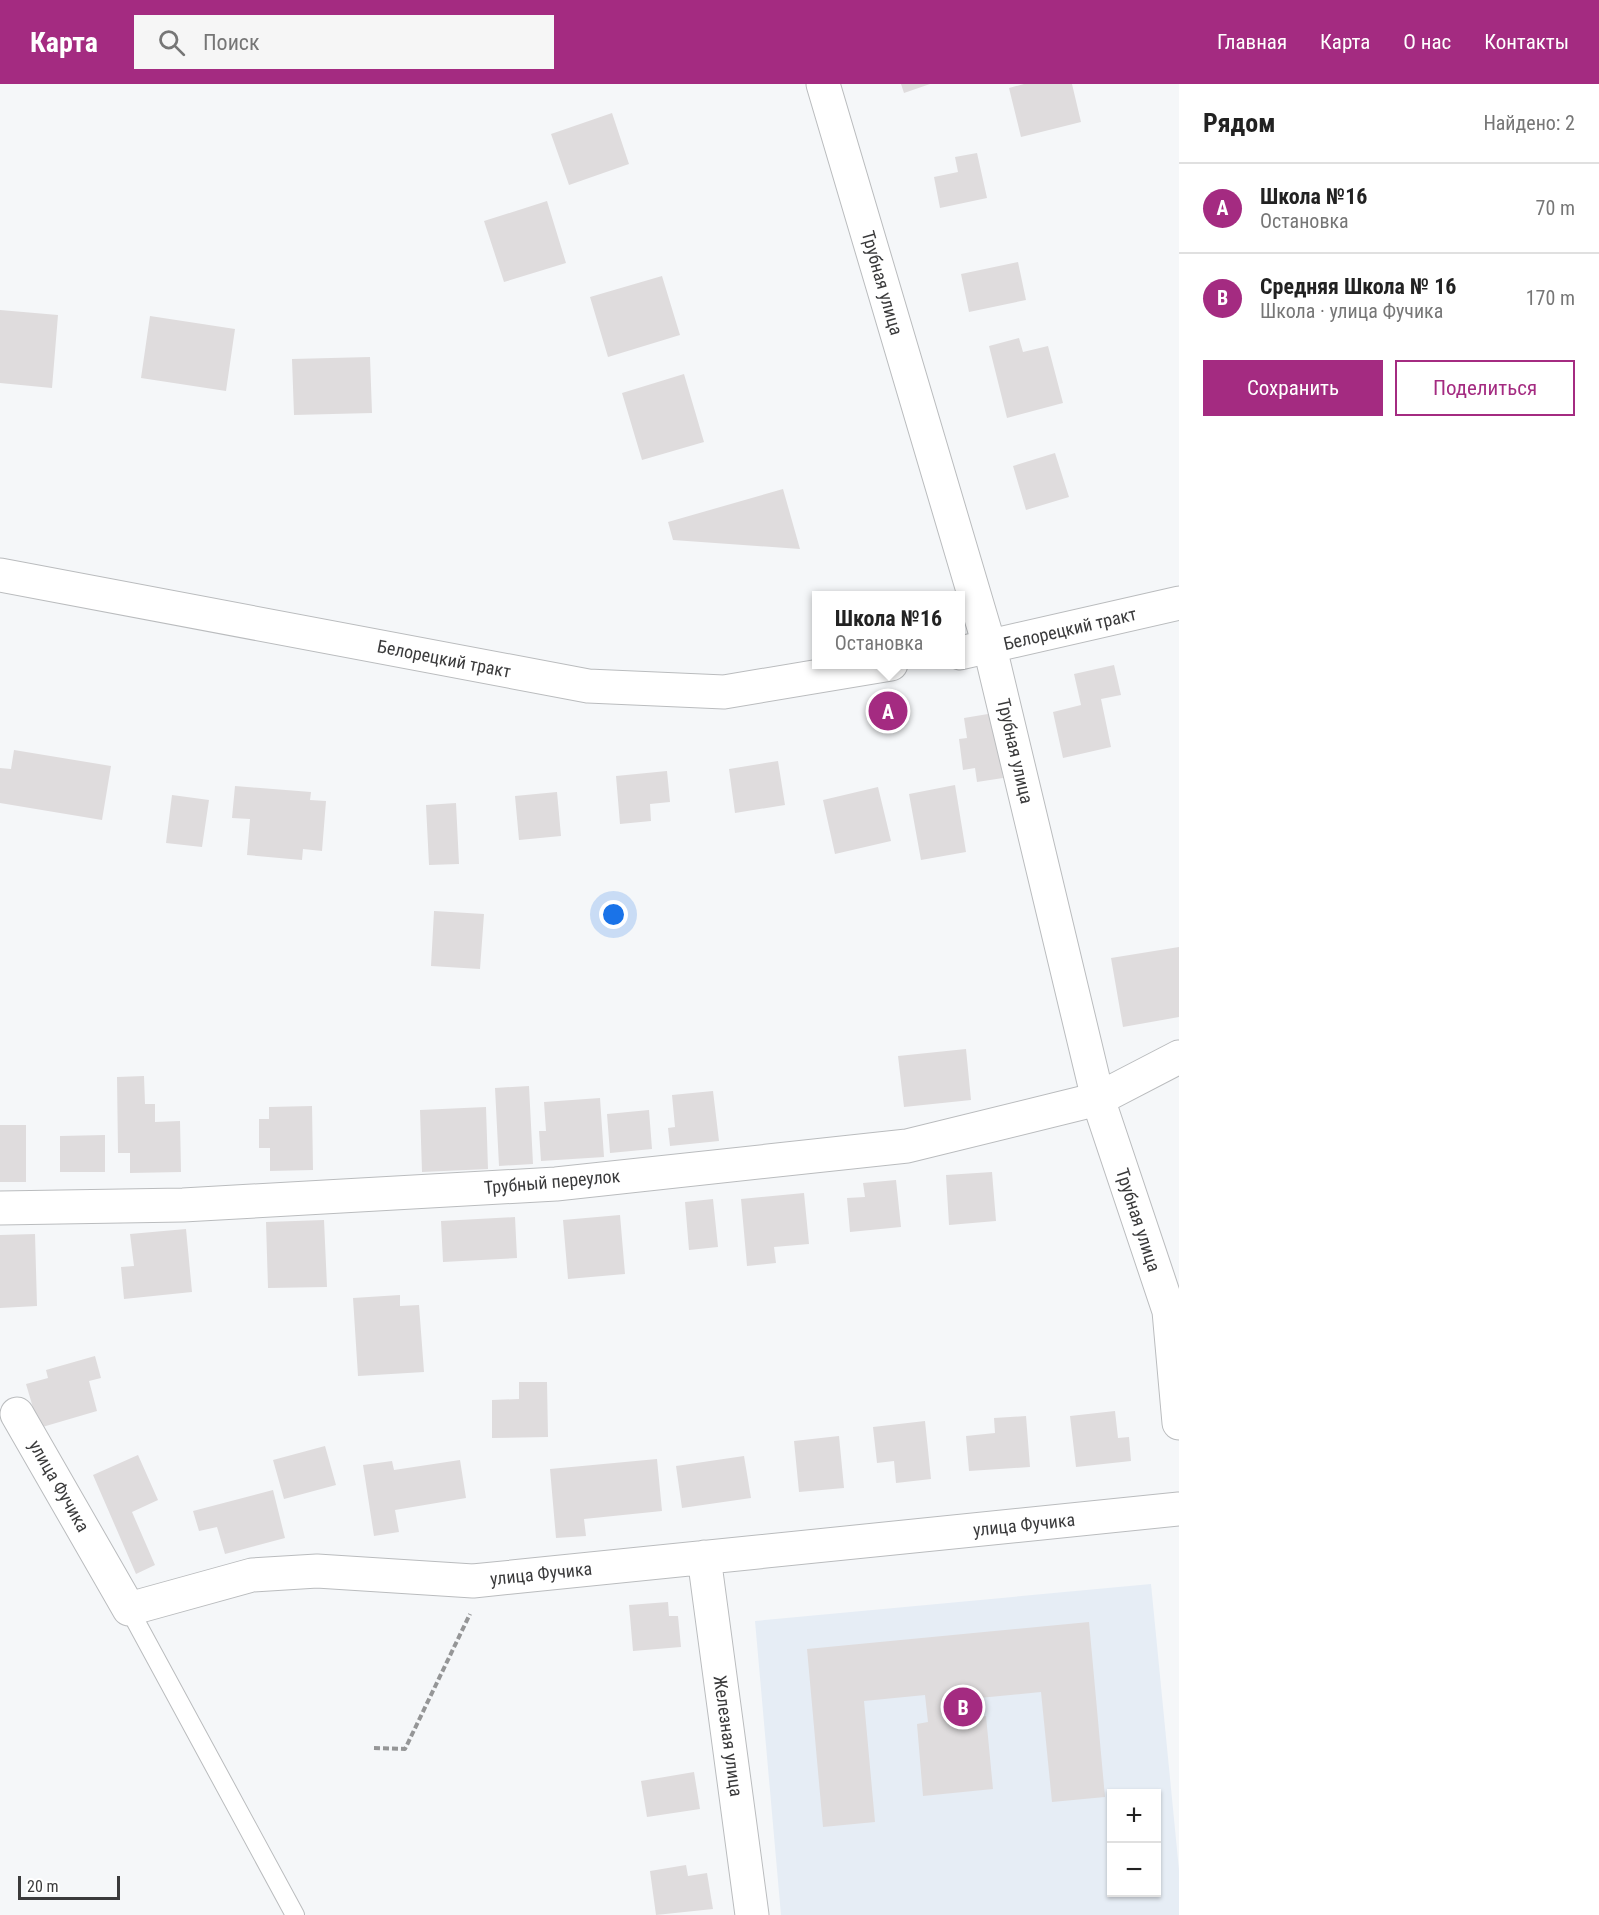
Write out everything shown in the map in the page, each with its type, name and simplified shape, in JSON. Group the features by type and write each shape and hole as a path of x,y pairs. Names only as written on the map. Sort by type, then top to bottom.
{"street":[{"name":"Трубная улица","path":"823,84 959,591"},
{"name":"Белорецкий тракт","path":"0,575 588,686 724,692 861,669"},
{"name":"Белорецкий тракт","path":"975,650 1179,603"},
{"name":"Трубная улица","path":"965,613 1098,1099 1169,1311 1179,1423"},
{"name":"Трубный переулок","path":"0,1208 183,1205 555,1184 907,1146 1098,1099 1179,1057"},
{"name":"улица Фучика","path":"17,1414 129,1609 252,1575 317,1571 473,1581 1179,1509"},
{"name":"Железная улица","path":"704,1557 752,1915"}],"lane":[{"path":"129,1609 295,1915"}],"path":[{"path":"374,1748 405,1749 470,1619"}],"shaded area":[{"path":"1151,1584 1179,1870 1179,1915 781,1915 755,1621"}],"building":[{"path":"901,84 930,84 904,93"},
{"path":"1024,84 1072,84 1081,122 1021,137 1009,88"},
{"path":"612,113 629,164 569,185 551,134"},
{"path":"977,153 987,198 940,208 934,177 958,172 955,157"},
{"path":"547,201 566,263 504,282 484,221"},
{"path":"1018,262 1026,300 969,312 961,274"},
{"path":"662,276 680,335 608,357 590,297"},
{"path":"0,310 58,315 52,388 0,383"},
{"path":"150,316 235,329 226,391 141,378"},
{"path":"1019,338 1023,352 1048,346 1063,403 1007,418 989,346"},
{"path":"370,357 372,413 294,415 292,359"},
{"path":"684,374 704,442 642,460 622,393"},
{"path":"1055,453 1069,497 1026,510 1013,466"},
{"path":"783,489 800,549 673,540 668,522"},
{"path":"1114,665 1121,695 1101,699 1111,747 1063,758 1053,712 1081,705 1074,674"},
{"path":"994,713 1003,778 977,782 975,768 963,770 959,739 967,738 964,718"},
{"path":"14,750 111,766 102,820 0,803 0,768 11,769"},
{"path":"778,761 785,805 735,813 729,769"},
{"path":"667,771 670,802 650,804 651,821 620,824 616,776"},
{"path":"955,785 966,852 921,860 909,794"},
{"path":"235,786 311,792 310,800 326,801 322,851 303,849 302,860 247,855 250,819 232,818"},
{"path":"878,787 891,841 835,854 823,800"},
{"path":"557,792 561,836 519,840 515,796"},
{"path":"172,795 209,800 202,847 166,843"},
{"path":"456,803 459,864 429,865 426,805"},
{"path":"434,911 484,914 480,969 431,966"},
{"path":"1179,947 1179,1017 1123,1027 1111,958"},
{"path":"966,1049 971,1100 904,1107 898,1056"},
{"path":"144,1076 145,1104 155,1104 155,1122 180,1121 181,1172 130,1173 130,1153 118,1153 117,1077"},
{"path":"529,1086 533,1164 499,1166 495,1088"},
{"path":"713,1091 719,1141 670,1146 668,1128 675,1127 672,1095"},
{"path":"600,1098 604,1157 541,1161 539,1131 546,1131 544,1102"},
{"path":"312,1106 313,1170 270,1171 270,1148 259,1148 259,1119 269,1119 269,1107"},
{"path":"486,1107 488,1169 422,1172 420,1110"},
{"path":"649,1110 652,1149 610,1153 607,1114"},
{"path":"0,1125 26,1125 26,1182 0,1182"},
{"path":"105,1135 105,1172 60,1172 60,1136"},
{"path":"992,1172 996,1221 949,1225 946,1175"},
{"path":"896,1180 901,1227 850,1232 847,1198 865,1197 863,1183"},
{"path":"804,1193 809,1244 774,1247 776,1263 747,1266 741,1199"},
{"path":"713,1199 718,1247 689,1250 685,1202"},
{"path":"620,1215 625,1274 568,1279 563,1220"},
{"path":"515,1217 517,1258 443,1262 441,1221"},
{"path":"324,1220 327,1287 268,1288 266,1222"},
{"path":"186,1229 192,1292 124,1299 121,1267 134,1266 130,1234"},
{"path":"35,1234 37,1306 0,1308 0,1235"},
{"path":"400,1295 400,1306 419,1305 424,1372 358,1376 353,1298"},
{"path":"95,1356 101,1378 89,1381 97,1411 39,1428 26,1384 48,1378 46,1370"},
{"path":"519,1382 547,1382 548,1437 492,1438 492,1400 519,1399"},
{"path":"1115,1411 1118,1438 1129,1437 1131,1461 1076,1467 1070,1416"},
{"path":"1026,1416 1030,1467 969,1471 966,1436 995,1433 994,1418"},
{"path":"925,1421 931,1479 896,1483 894,1461 877,1463 873,1427"},
{"path":"839,1436 844,1488 799,1492 794,1441"},
{"path":"325,1446 336,1485 284,1499 273,1460"},
{"path":"138,1455 158,1500 132,1512 155,1565 136,1574 93,1475"},
{"path":"744,1456 751,1498 682,1508 676,1466"},
{"path":"657,1459 662,1511 584,1519 586,1536 556,1538 550,1469"},
{"path":"460,1460 466,1498 395,1510 399,1532 374,1536 363,1465 392,1461 394,1470"},
{"path":"273,1490 285,1538 225,1554 217,1527 199,1531 193,1511"},
{"path":"668,1602 669,1616 678,1616 681,1647 633,1651 629,1605"},
{"path":"1089,1622 1105,1797 1052,1802 1041,1692 969,1699 971,1717 986,1716 993,1789 923,1796 917,1724 928,1722 925,1695 864,1701 875,1822 823,1827 807,1649"},
{"path":"694,1772 700,1809 647,1817 641,1781"},
{"path":"686,1865 688,1876 707,1873 713,1909 656,1915 650,1871"}],"place":[{"name":"Школа №16","path":"888,711"},
{"name":"Средняя Школа № 16","path":"963,1707"}]}
